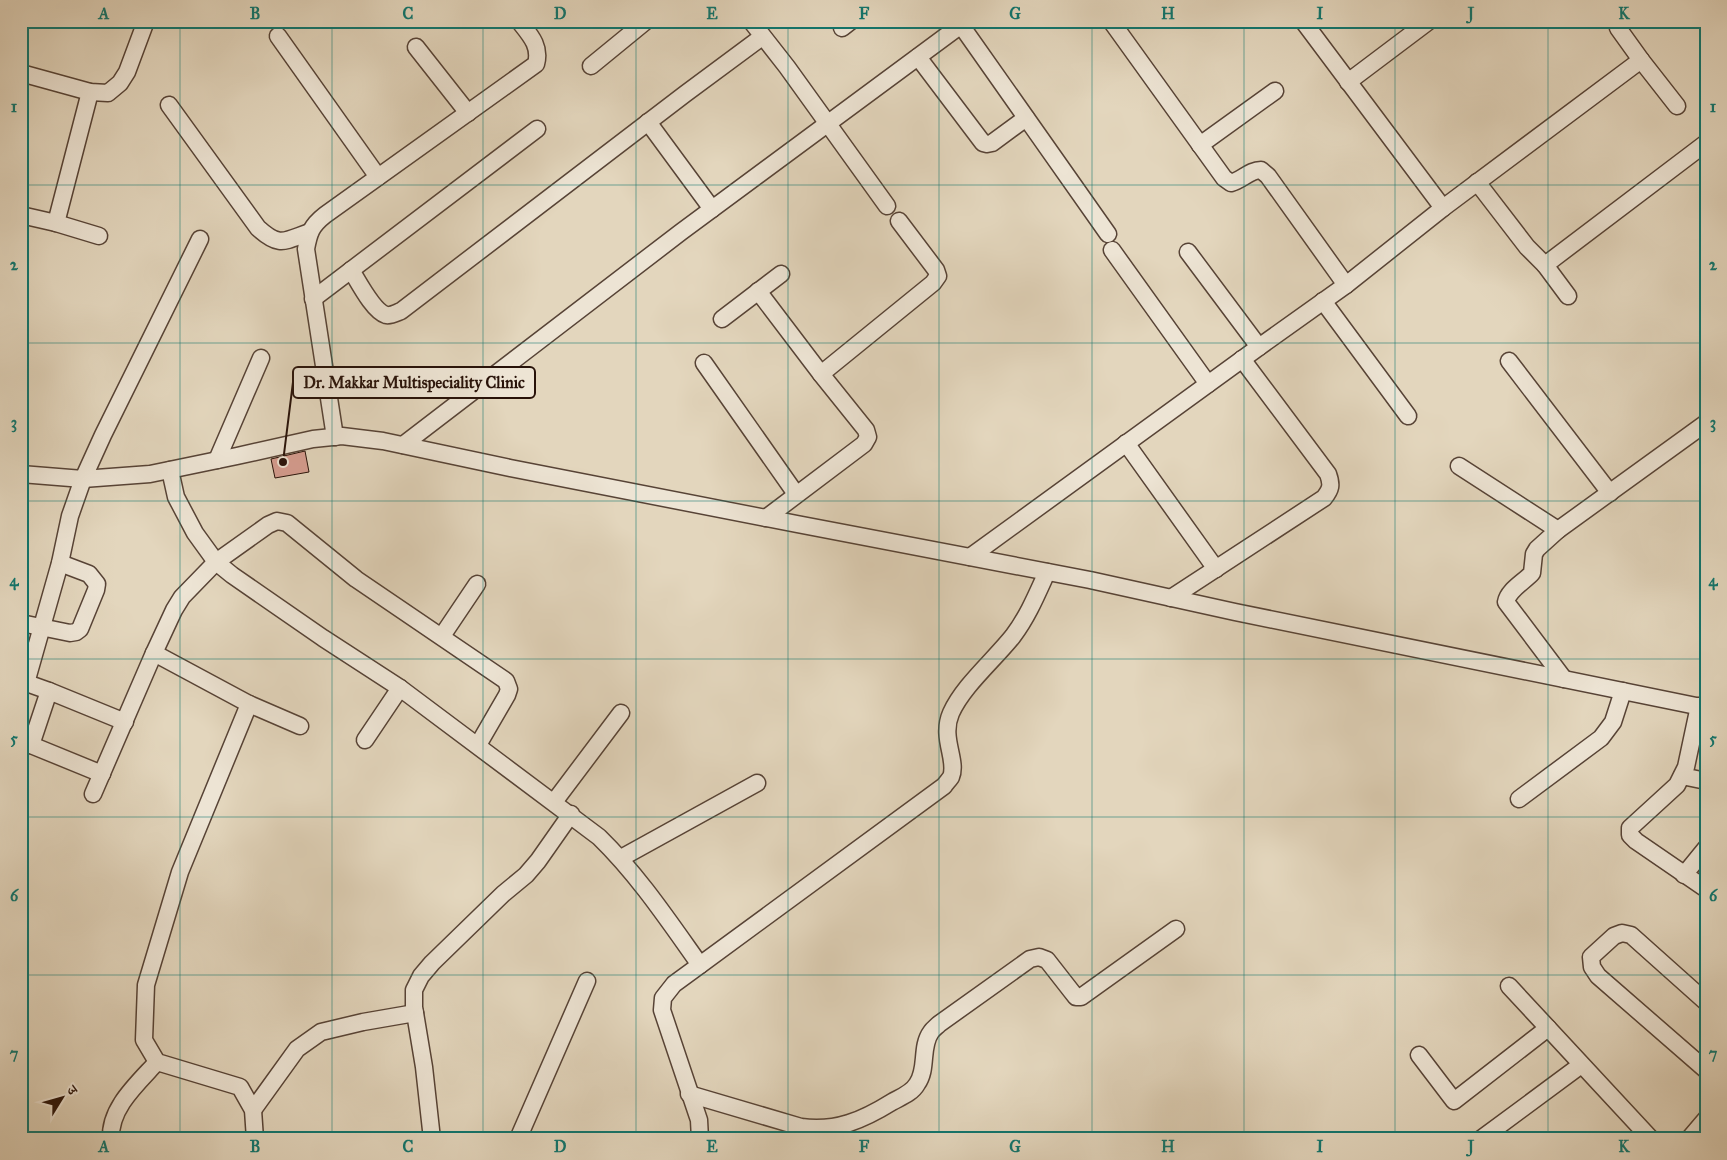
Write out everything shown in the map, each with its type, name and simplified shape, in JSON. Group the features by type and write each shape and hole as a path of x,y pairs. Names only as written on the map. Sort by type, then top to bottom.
{"street":[{"path":"21,73 90,92 108,92 120,83 126,72 146,21"},
{"path":"591,66 646,21"},
{"path":"750,21 787,67 887,206"},
{"path":"1111,21 1224,178 1231,183 1239,181 1255,170 1261,170 1268,176 1346,285"},
{"path":"1303,21 1443,208"},
{"path":"1348,82 1429,21"},
{"path":"335,437 306,249 310,232 315,222 536,64 538,56 535,42 524,23"},
{"path":"403,445 712,209 918,57 959,23 1208,384"},
{"path":"1618,28 1677,106"},
{"path":"278,36 378,177"},
{"path":"351,270 375,307 384,314 391,315 401,311 762,37"},
{"path":"416,47 468,113"},
{"path":"918,57 983,143 992,143 1026,118"},
{"path":"970,557 1346,285 1477,182 1641,60"},
{"path":"56,223 90,92"},
{"path":"1200,145 1275,92"},
{"path":"169,105 258,228 269,239 279,242 310,232"},
{"path":"648,122 712,209"},
{"path":"313,299 537,129"},
{"path":"1545,265 1706,143"},
{"path":"1477,182 1568,296"},
{"path":"21,215 99,236"},
{"path":"821,374 933,283 938,276 936,270 899,220"},
{"path":"125,722 23,682 42,628 60,563 70,516 83,479 200,239"},
{"path":"1188,252 1259,347"},
{"path":"722,319 781,274"},
{"path":"758,291 866,430 868,437 864,444 766,518"},
{"path":"1323,301 1408,416"},
{"path":"217,460 261,358"},
{"path":"1172,598 1324,498 1332,483 1328,474 1242,359"},
{"path":"1509,361 1610,493"},
{"path":"704,363 796,494"},
{"path":"1564,679 1506,602 1507,597 1532,573 1534,554 1537,549 1558,530 1706,423"},
{"path":"21,474 83,479 150,474 313,439 335,437 375,440 1047,572 1702,707 1686,767 1677,785 1630,828 1630,835 1706,889"},
{"path":"1126,443 1216,569"},
{"path":"1459,466 1558,530"},
{"path":"170,470 176,498 195,533 216,562 323,638 400,688 599,836 621,858 700,964"},
{"path":"93,794 154,653 182,597 216,562 268,524 277,521 287,523 356,579 506,681 509,689 478,745"},
{"path":"21,623 70,632 80,630 97,584 89,574 60,563"},
{"path":"700,1139 699,1120 662,1010 663,998 674,984 700,964 944,786 951,776 952,765 946,736 947,724 951,713 961,696 1021,624 1047,572"},
{"path":"442,636 477,584"},
{"path":"154,653 249,704 300,726"},
{"path":"365,740 400,688"},
{"path":"49,691 26,743 102,774"},
{"path":"1519,799 1602,738 1613,722 1623,691"},
{"path":"249,704 180,872 146,985 144,1040 157,1062 240,1087 253,1110 255,1139"},
{"path":"554,802 621,713"},
{"path":"1682,776 1706,781"},
{"path":"621,858 757,783"},
{"path":"432,1139 424,1068 415,1013 414,990 421,976 432,963 538,862 571,814"},
{"path":"1684,875 1706,848"},
{"path":"689,1094 801,1127 818,1130 840,1126 867,1117 910,1092 918,1084 923,1069 926,1040 930,1032 1030,959 1039,957 1046,960 1072,992 1076,996 1081,997 1176,929"},
{"path":"1706,1002 1631,935 1622,932 1614,936 1591,957 1592,967 1598,976 1706,1070"},
{"path":"518,1139 587,981"},
{"path":"1509,986 1650,1139"},
{"path":"253,1110 297,1049 321,1032 415,1013"},
{"path":"1419,1055 1454,1101 1548,1028"},
{"path":"111,1139 110,1129 126,1095 157,1062"},
{"path":"1481,1139 1581,1064"}],"building":[{"path":"305,451 309,472 275,478 271,459"}],"place":[{"name":"Dr. Makkar Multispeciality Clinic","path":"283,462"}]}
